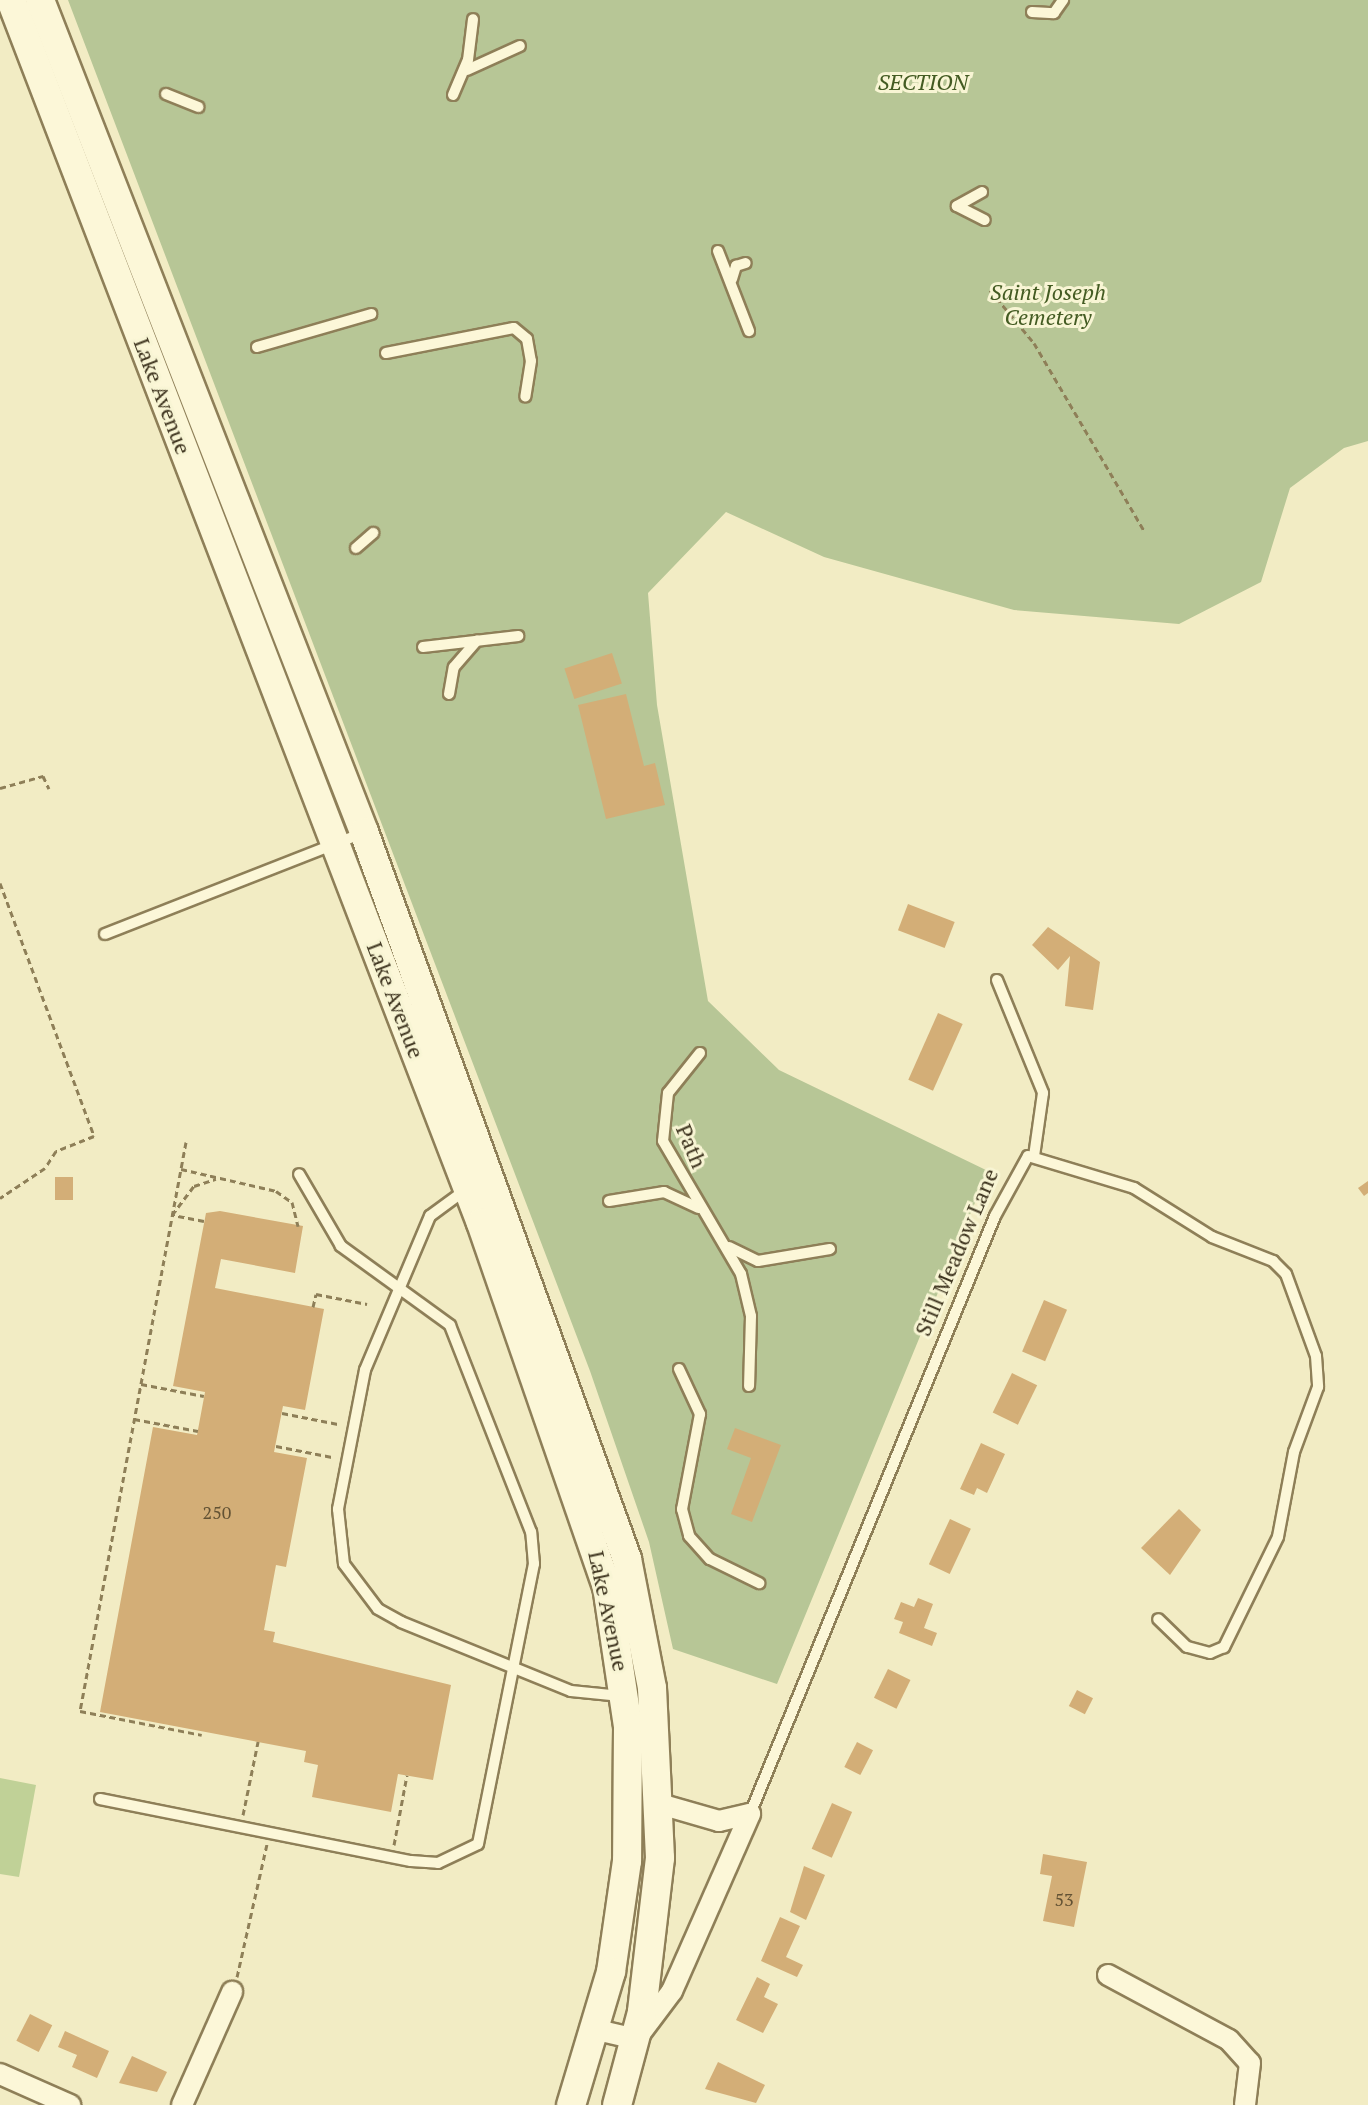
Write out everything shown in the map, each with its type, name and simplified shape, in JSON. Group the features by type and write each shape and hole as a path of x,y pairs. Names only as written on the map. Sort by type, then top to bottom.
{"main road":[{"name":"Lake Avenue","path":"11,0 337,848 480,1184 608,1499 640,1615 653,1699 660,1804 653,1937 636,2039 617,2105"},
{"name":"Lake Avenue","path":"40,0 364,832 598,1552 625,1696 627,1861 597,2030 571,2105"}],"street":[{"path":"660,1804 719,1821 750,1814"},
{"name":"Lake Avenue","path":"636,2039 680,1975 750,1814"},
{"path":"1108,1975 1229,2040 1250,2063 1245,2105"},
{"path":"182,2105 232,1992"},
{"path":"597,2030 636,2039"},
{"path":"0,2074 70,2105"}],"lane":[{"path":"1032,12 1054,13 1063,0"},
{"path":"453,95 462,74 473,19"},
{"path":"462,74 477,61 520,46"},
{"path":"166,94 198,107"},
{"path":"982,192 957,206 985,220"},
{"path":"718,251 749,331"},
{"path":"731,281 736,266 746,263"},
{"path":"257,347 371,314"},
{"path":"386,353 514,328 527,339 531,361 525,397"},
{"path":"356,548 373,533"},
{"path":"423,647 518,636"},
{"path":"449,694 454,667 477,641"},
{"path":"105,934 337,848 364,832"},
{"path":"997,980 1043,1093 1034,1156 1134,1188 1212,1237 1273,1261 1286,1274 1316,1356 1318,1387 1294,1452 1278,1537 1224,1647 1210,1653 1187,1647 1158,1619"},
{"name":"Path","path":"700,1053 662,1107 663,1141 680,1174 729,1247 751,1316 749,1386"},
{"name":"Still Meadow Lane","path":"750,1814 995,1216 1021,1161 1034,1156"},
{"path":"100,1799 392,1857 438,1863 478,1844 516,1669 534,1564 531,1532 463,1347 450,1325 341,1246 299,1174"},
{"path":"671,1194 680,1174"},
{"path":"480,1184 430,1216 397,1287 365,1370 338,1509 344,1564 378,1609 571,1691 653,1699"},
{"name":"Path","path":"609,1201 671,1194 706,1214"},
{"path":"729,1247 758,1261 830,1249"},
{"path":"679,1369 700,1414 682,1509 689,1536 710,1559 759,1583"}],"path":[{"path":"990,290 1034,343 1145,532"},
{"path":"0,788 43,776 49,789"},
{"path":"0,883 94,1136 56,1151 45,1168 0,1198"},
{"path":"186,1142 80,1711 202,1735"},
{"path":"181,1169 285,1195 298,1226"},
{"path":"172,1215 194,1186 221,1178"},
{"path":"172,1215 204,1221"},
{"path":"313,1307 316,1294 367,1304"},
{"path":"141,1384 204,1396"},
{"path":"282,1413 338,1424"},
{"path":"134,1419 198,1431"},
{"path":"276,1446 332,1457"},
{"path":"241,1827 258,1742"},
{"path":"392,1857 407,1775"},
{"path":"232,1992 269,1832"}],"green space":[{"name":"Saint Joseph Cemetery","path":"68,0 1368,0 1368,441 1344,448 1290,488 1261,582 1179,624 1014,610 824,557 726,512 648,593 657,705 708,1001 779,1070 988,1171 777,1684 673,1649 649,1542 590,1371"},
{"path":"0,1778 36,1785 19,1877 0,1874"}],"building":[{"path":"612,653 622,683 574,699 564,668"},
{"path":"626,694 644,766 655,763 665,805 606,819 578,705"},
{"path":"908,904 955,922 945,948 898,930"},
{"path":"1048,927 1100,962 1093,1010 1065,1006 1070,956 1058,970 1032,945"},
{"path":"938,1013 963,1024 933,1091 908,1080"},
{"path":"55,1177 73,1177 73,1200 55,1200"},
{"path":"1368,1181 1368,1193 1364,1196 1358,1188"},
{"path":"220,1211 303,1226 295,1273 221,1259 215,1288 324,1309 305,1410 283,1406 274,1452 307,1458 286,1567 276,1565 264,1630 275,1632 273,1642 451,1685 433,1780 398,1774 391,1812 312,1797 318,1765 304,1762 306,1751 100,1712 153,1427 197,1435 205,1392 173,1386 206,1213"},
{"path":"1044,1300 1067,1310 1045,1361 1022,1352"},
{"path":"1012,1373 1037,1385 1018,1425 993,1413"},
{"path":"735,1428 781,1445 752,1522 731,1514 751,1458 727,1449"},
{"path":"981,1443 1005,1454 987,1493 977,1488 974,1495 960,1489"},
{"path":"1179,1509 1201,1530 1170,1575 1141,1548"},
{"path":"950,1519 971,1529 950,1574 929,1564"},
{"path":"918,1598 933,1604 924,1628 937,1633 932,1646 899,1633 903,1622 894,1619 901,1602 914,1607"},
{"path":"888,1669 910,1680 896,1709 874,1698"},
{"path":"1077,1690 1093,1698 1085,1714 1069,1706"},
{"path":"857,1742 873,1750 860,1775 844,1767"},
{"path":"832,1803 852,1812 832,1858 812,1849"},
{"path":"1043,1854 1087,1862 1074,1927 1043,1921 1052,1876 1040,1874"},
{"path":"804,1866 825,1875 806,1920 790,1912"},
{"path":"780,1917 800,1926 786,1957 803,1965 797,1977 761,1961"},
{"path":"757,1977 770,1984 764,1997 778,2004 763,2033 736,2020"},
{"path":"30,2014 52,2025 39,2052 16,2041"},
{"path":"65,2031 109,2051 97,2078 72,2067 77,2055 58,2047"},
{"path":"132,2056 167,2072 157,2092 119,2083"},
{"path":"718,2062 765,2085 756,2103 705,2089"}],"park label":[{"name":"SECTION","path":"923,82"}]}
